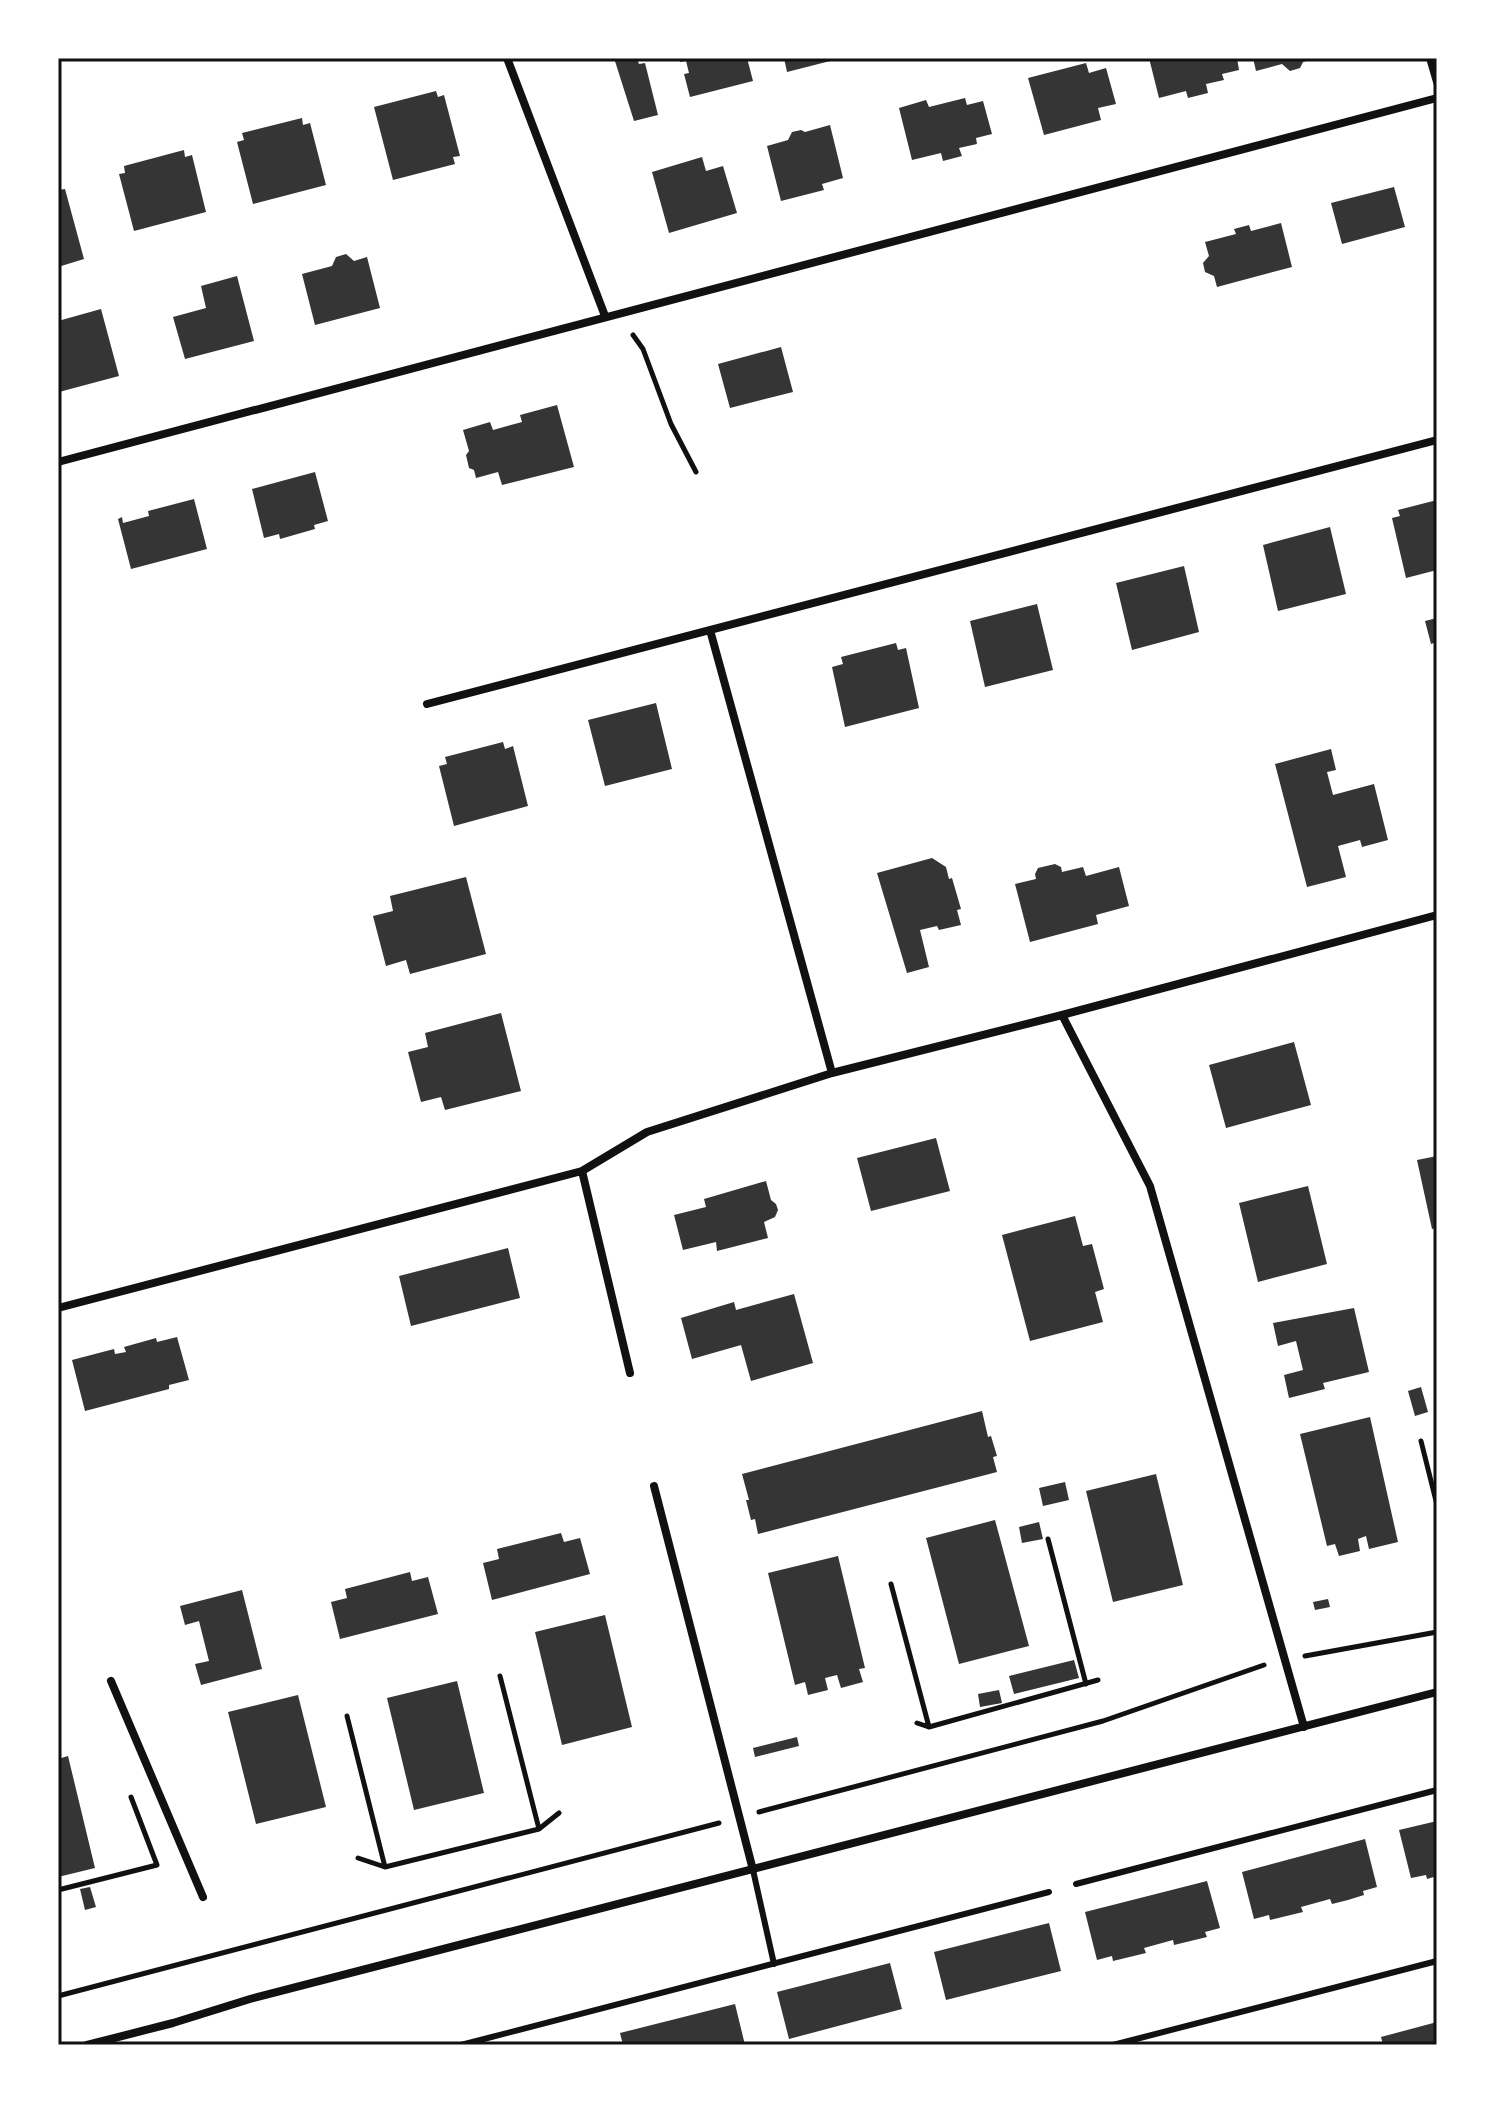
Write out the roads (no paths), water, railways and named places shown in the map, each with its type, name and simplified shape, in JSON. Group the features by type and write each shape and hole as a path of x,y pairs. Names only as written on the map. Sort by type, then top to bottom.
{"street":[{"path":"507,58 605,316"},
{"path":"1430,58 1437,82"},
{"path":"58,462 1437,98"},
{"path":"427,704 1437,440"},
{"path":"710,630 832,1073"},
{"path":"58,1308 582,1171 647,1132 832,1073 1437,915"},
{"path":"1062,1015 1150,1186 1304,1727"},
{"path":"582,1171 630,1373"},
{"path":"654,1486 753,1870"},
{"path":"111,1681 203,1897"},
{"path":"87,2045 250,1999 1437,1692"}],"lane":[{"path":"1076,1884 1437,1790"},
{"path":"753,1870 774,1964"},
{"path":"461,2045 1049,1892"},
{"path":"1113,2045 1437,1961"}]}
